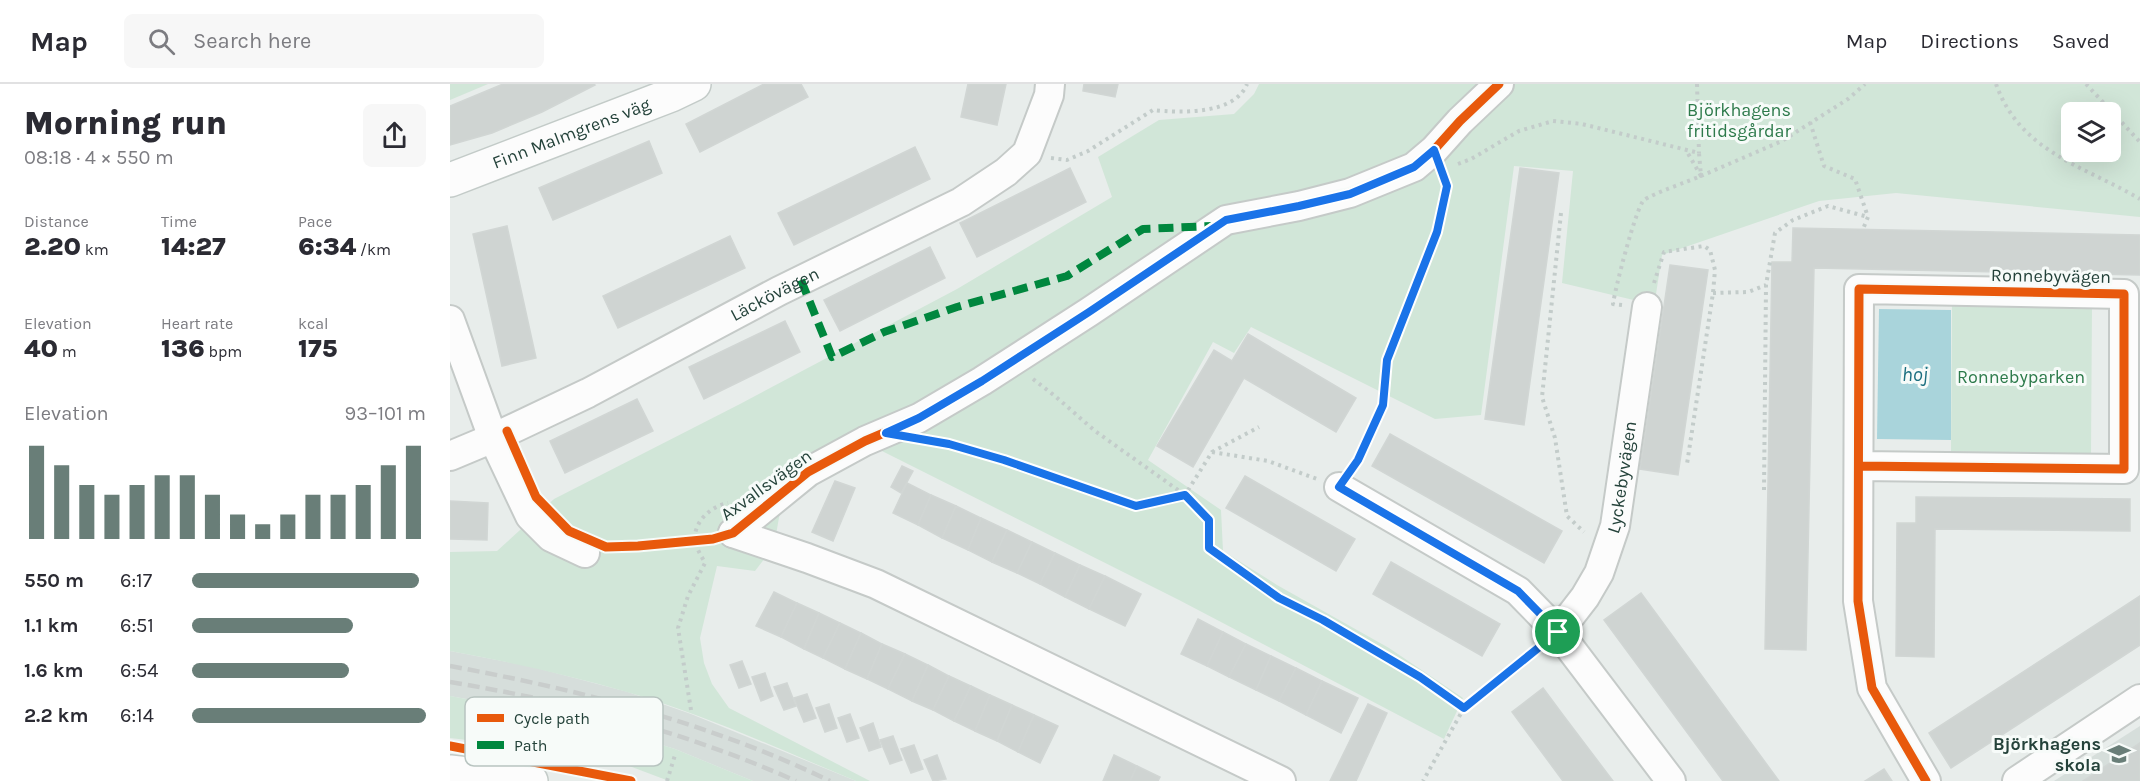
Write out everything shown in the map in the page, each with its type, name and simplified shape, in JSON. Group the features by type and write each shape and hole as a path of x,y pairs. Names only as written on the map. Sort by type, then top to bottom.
{"street":[{"name":"Finn Malmgrens väg","path":"450,180 671,95 694,84"},
{"name":"Läckövägen","path":"450,456 588,393 779,291 961,202 1006,172 1027,153 1049,95 1050,84"},
{"name":"Axvallsvägen","path":"733,533 808,472 864,441 919,418 1011,363 1226,220 1350,194 1414,167 1438,160 1460,121 1499,84"},
{"name":"Ronnebyvägen","path":"1858,466 2124,469 2124,294 1859,289 1858,466 1858,601 1872,688 1926,781"},
{"name":"Lyckebyvägen","path":"1558,632 1585,597 1599,573 1614,526 1647,311"},
{"path":"450,320 493,438 530,516 550,537 596,550"},
{"path":"1339,487 1518,591 1558,632 1671,781"},
{"name":"Axvallsvägen","path":"733,533 876,584 1281,781"},
{"path":"2017,781 2140,699"},
{"path":"450,772 531,781"}],"path":[{"path":"1027,153 1067,160 1088,151 1153,110 1180,113 1226,105 1246,88 1247,84"},
{"path":"1697,84 1701,176"},
{"path":"1687,464 1715,270 1710,250 1704,246 1664,252 1647,311 1613,304 1637,210 1645,200 1782,141 1848,99 1865,84"},
{"path":"1996,84 2024,130 2058,158 2113,183 2140,199"},
{"path":"2086,84 2140,142"},
{"path":"1212,452 1268,461 1339,487 1358,460 1383,405 1387,360 1437,232 1447,186 1438,160 1471,159 1519,131 1553,121 1582,124 1699,153"},
{"path":"1810,122 1824,166 1855,179 1868,217 1863,229"},
{"path":"1686,150 1701,176"},
{"path":"1764,490 1766,285 1775,233 1793,220 1828,206 1868,217"},
{"path":"1561,213 1542,397 1555,438 1567,516 1582,528 1587,536"},
{"path":"1713,293 1748,292 1766,285"},
{"path":"1011,363 1055,396 1095,431 1185,495 1209,520 1209,548 1279,598 1323,620 1420,677 1464,708"},
{"path":"928,441 949,444 1004,460 1136,506 1185,495 1212,452 1259,427"},
{"path":"691,711 678,628 688,596 705,563 695,540"},
{"path":"1423,781 1464,708 1558,632"},
{"path":"667,781 675,754"}],"shaded area":[{"path":"450,651 529,666 642,697 465,699 450,696"},
{"path":"663,704 856,781 753,781 663,745"},
{"name":"Björkhagens skola","path":"2140,726 2140,781 2054,781"}],"green space":[{"path":"450,84 488,84 450,100"},
{"name":"Björkhagens fritidsgårdar","path":"1259,84 2140,84 2140,217 1896,193 1819,201 1662,255 1656,294 1642,302 1562,283 1573,171 1514,166 1481,415 1435,419 1251,327 1234,353 1213,342 1148,460 1221,510 1223,551 1277,585 1389,648 1463,698 1444,739 1179,600 870,445 807,483 780,512 774,546 755,571 717,566 700,638 704,663 712,684 729,708 870,781 856,781 714,722 663,704 663,697 643,697 539,669 450,651 450,552 497,551 554,499 957,289 1112,197 1098,157 1159,120 1234,114 1254,94"},
{"name":"Ronnebyparken","path":"1952,303 2092,304 2091,455 1951,454"},
{"path":"450,696 465,699 465,740 450,738"},
{"path":"663,745 753,781 669,781 629,766 663,766"}],"water":[{"name":"hoj","path":"1879,309 1951,310 1951,440 1877,439"}],"building":[{"path":"503,84 595,85 542,112 492,133 450,145 450,106"},
{"path":"764,84 801,84 808,97 700,152 686,124"},
{"path":"968,84 1006,84 997,125 961,117"},
{"path":"1084,84 1118,84 1115,97 1083,91"},
{"path":"649,141 662,173 553,220 539,188"},
{"path":"915,147 930,179 794,245 778,213"},
{"path":"1070,168 1086,202 977,257 960,223"},
{"path":"1520,168 1559,173 1524,425 1485,419"},
{"path":"507,226 536,358 502,366 473,234"},
{"path":"1793,228 2140,235 2140,275 1814,268 1806,650 1765,649 1772,262 1792,262"},
{"path":"730,236 745,268 618,328 603,296"},
{"path":"930,247 945,278 840,331 824,300"},
{"path":"1670,265 1708,270 1678,475 1640,469"},
{"path":"785,321 800,352 704,399 689,367"},
{"path":"1248,334 1356,398 1336,432 1244,378 1193,467 1157,446 1214,350 1232,361"},
{"path":"637,399 653,431 565,473 550,441"},
{"path":"1390,434 1562,531 1544,563 1372,466"},
{"path":"902,466 913,471 901,493 891,487"},
{"path":"1245,476 1355,539 1336,571 1226,508"},
{"path":"835,481 855,488 833,541 812,532"},
{"path":"907,483 931,495 918,525 893,513"},
{"path":"931,495 956,506 942,538 918,525"},
{"path":"1916,497 2130,499 2130,531 1935,529 1934,657 1896,656 1897,523 1916,523"},
{"path":"450,501 488,503 487,540 450,539"},
{"path":"956,506 981,518 968,550 942,538"},
{"path":"981,518 1007,530 992,562 968,550"},
{"path":"1007,530 1032,542 1017,573 992,562"},
{"path":"1032,542 1055,553 1040,584 1017,573"},
{"path":"1055,553 1080,565 1065,597 1040,584"},
{"path":"1391,562 1500,624 1482,656 1373,594"},
{"path":"1080,565 1105,576 1089,609 1065,597"},
{"path":"1105,576 1141,594 1125,626 1089,609"},
{"path":"774,592 797,603 781,637 756,626"},
{"path":"1641,593 1779,781 1723,781 1604,620"},
{"path":"2140,596 2140,645 1951,768 1929,733"},
{"path":"797,603 819,613 804,649 781,637"},
{"path":"819,613 840,623 823,658 804,649"},
{"path":"1198,619 1223,632 1207,666 1181,654"},
{"path":"840,623 861,633 845,669 823,658"},
{"path":"1223,632 1246,644 1229,677 1207,666"},
{"path":"861,633 882,644 867,679 845,669"},
{"path":"882,644 905,654 888,689 867,679"},
{"path":"1246,644 1271,656 1256,690 1229,677"},
{"path":"905,654 928,665 912,701 888,689"},
{"path":"1271,656 1296,668 1279,701 1256,690"},
{"path":"742,661 751,684 739,688 730,665"},
{"path":"928,665 949,676 933,710 912,701"},
{"path":"1296,668 1322,681 1306,715 1279,701"},
{"path":"765,673 773,696 761,701 752,677"},
{"path":"949,676 971,686 954,721 933,710"},
{"path":"1322,681 1358,698 1341,733 1306,715"},
{"path":"787,683 796,706 784,710 774,687"},
{"path":"971,686 990,695 975,731 954,721"},
{"path":"1543,688 1613,781 1563,781 1512,712"},
{"path":"807,694 816,718 804,722 794,698"},
{"path":"990,695 1012,705 997,741 975,731"},
{"path":"829,704 837,728 825,732 816,708"},
{"path":"1368,704 1387,713 1356,781 1330,781"},
{"path":"1012,705 1034,715 1018,752 997,741"},
{"path":"850,714 859,738 847,742 838,718"},
{"path":"1034,715 1058,726 1040,763 1018,752"},
{"path":"873,723 881,747 869,751 860,728"},
{"path":"893,736 902,760 890,764 880,740"},
{"path":"2140,743 2140,781 2083,781"},
{"path":"914,745 923,769 911,773 901,749"},
{"path":"937,755 946,779 933,781 924,760"},
{"path":"1114,755 1137,766 1130,781 1103,781"},
{"path":"1137,766 1160,777 1158,781 1130,781"},
{"path":"1884,769 1892,781 1865,781"}],"railway":[{"path":"450,666 592,697"},
{"path":"450,682 529,697"},
{"path":"663,717 785,760 830,781"},
{"path":"663,731 712,747 796,781"}],"marked path":[{"path":"801,280 832,357 884,332 957,307 1067,276 1143,229 1213,226"}],"cycle path":[{"path":"507,431 536,497 569,531 606,547 713,539 733,533 808,472 865,441 919,418 982,381 1226,220 1299,206 1350,193 1414,167 1434,150 1460,121 1499,84"},
{"path":"1859,466 2124,469 2124,294 1859,289 1858,601 1872,688 1926,781"},
{"path":"450,746 465,749"},
{"path":"553,766 631,781"}],"place":[{"name":"Björkhagens skola","path":"2119,754"}],"route":[{"path":"1434,150 1447,186 1437,232 1387,360 1383,405 1358,460 1339,487 1518,591 1558,632 1464,708 1420,677 1323,620 1279,598 1209,548 1209,520 1185,495 1136,506 1004,460 949,444 886,433 919,418 1011,363 1226,220 1350,194 1414,167 1434,150"}]}
